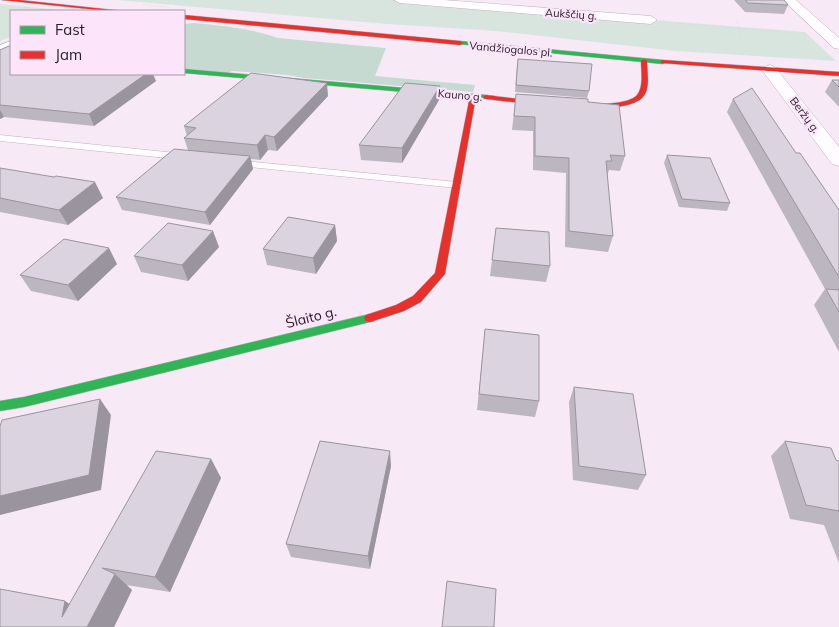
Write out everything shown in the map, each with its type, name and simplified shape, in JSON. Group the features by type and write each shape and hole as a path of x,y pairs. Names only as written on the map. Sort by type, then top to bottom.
{"street":[{"path":"4,0 91,10"},
{"name":"Aukščių g.","path":"400,0 651,20"},
{"path":"789,0 836,39"},
{"name":"Vandžiogalos pl.","path":"185,17 644,61 839,74"},
{"name":"Kauno g.","path":"185,71 577,105 608,106 624,104 639,97 643,92 644,61"},
{"name":"Beržų g.","path":"770,70 839,160"},
{"name":"Šlaito g.","path":"0,406 24,402 357,322 401,308 421,298 440,274 473,96"}],"lane":[{"path":"0,138 195,158"},
{"path":"224,162 457,185"}],"path":[{"path":"671,23 836,39"}],"shaded area":[{"path":"117,0 400,0 805,32 836,61 675,51 496,31 387,24"},
{"path":"0,4 62,10 10,10 10,37 0,41"}],"green space":[{"path":"185,24 226,26 278,38 386,48 375,76 475,85 473,92 232,71 225,74 185,71"}],"building":[{"path":"745,0 784,0 788,5 748,3"},
{"path":"10,45 10,75 145,75 89,114 0,105 0,50"},
{"path":"518,59 592,64 589,91 516,85"},
{"path":"251,73 327,83 274,137 265,135 257,145 184,138 196,128 184,126"},
{"path":"832,80 839,80 839,87"},
{"path":"405,83 440,86 402,148 359,145"},
{"path":"752,88 796,153 800,153 839,210 839,277 733,99"},
{"path":"516,94 588,99 588,102 619,105 625,156 610,155 612,161 606,161 613,236 569,231 569,158 535,156 535,117 514,116"},
{"path":"174,149 250,156 205,212 116,197"},
{"path":"667,155 710,158 730,203 682,199"},
{"path":"0,168 95,182 59,210 0,198"},
{"path":"288,217 335,225 313,258 263,249"},
{"path":"168,223 213,231 182,265 134,256"},
{"path":"496,228 549,232 550,266 492,260"},
{"path":"64,239 109,248 68,285 20,275"},
{"path":"826,289 839,290 839,312"},
{"path":"485,329 539,335 539,401 479,394"},
{"path":"574,387 633,394 646,475 579,466"},
{"path":"100,399 89,475 0,496 0,426 2,420"},
{"path":"320,441 390,451 368,556 286,544"},
{"path":"785,441 831,448 836,460 839,461 839,511 806,505"},
{"path":"156,451 211,459 155,577 102,568 115,574 87,627 0,627 0,589 65,601 62,617"},
{"path":"447,581 496,589 494,627 442,627"}],"traffic: fast":[{"path":"460,43 663,62"},
{"path":"185,71 486,97"},
{"path":"0,406 24,402 370,318"}],"traffic: jam":[{"path":"4,0 110,10"},
{"path":"185,17 460,43"},
{"path":"486,97 565,105 589,106 627,103 638,98 643,90 645,81 644,61"},
{"path":"663,62 839,74"},
{"path":"370,318 400,308 417,299 440,274 473,96"}]}
